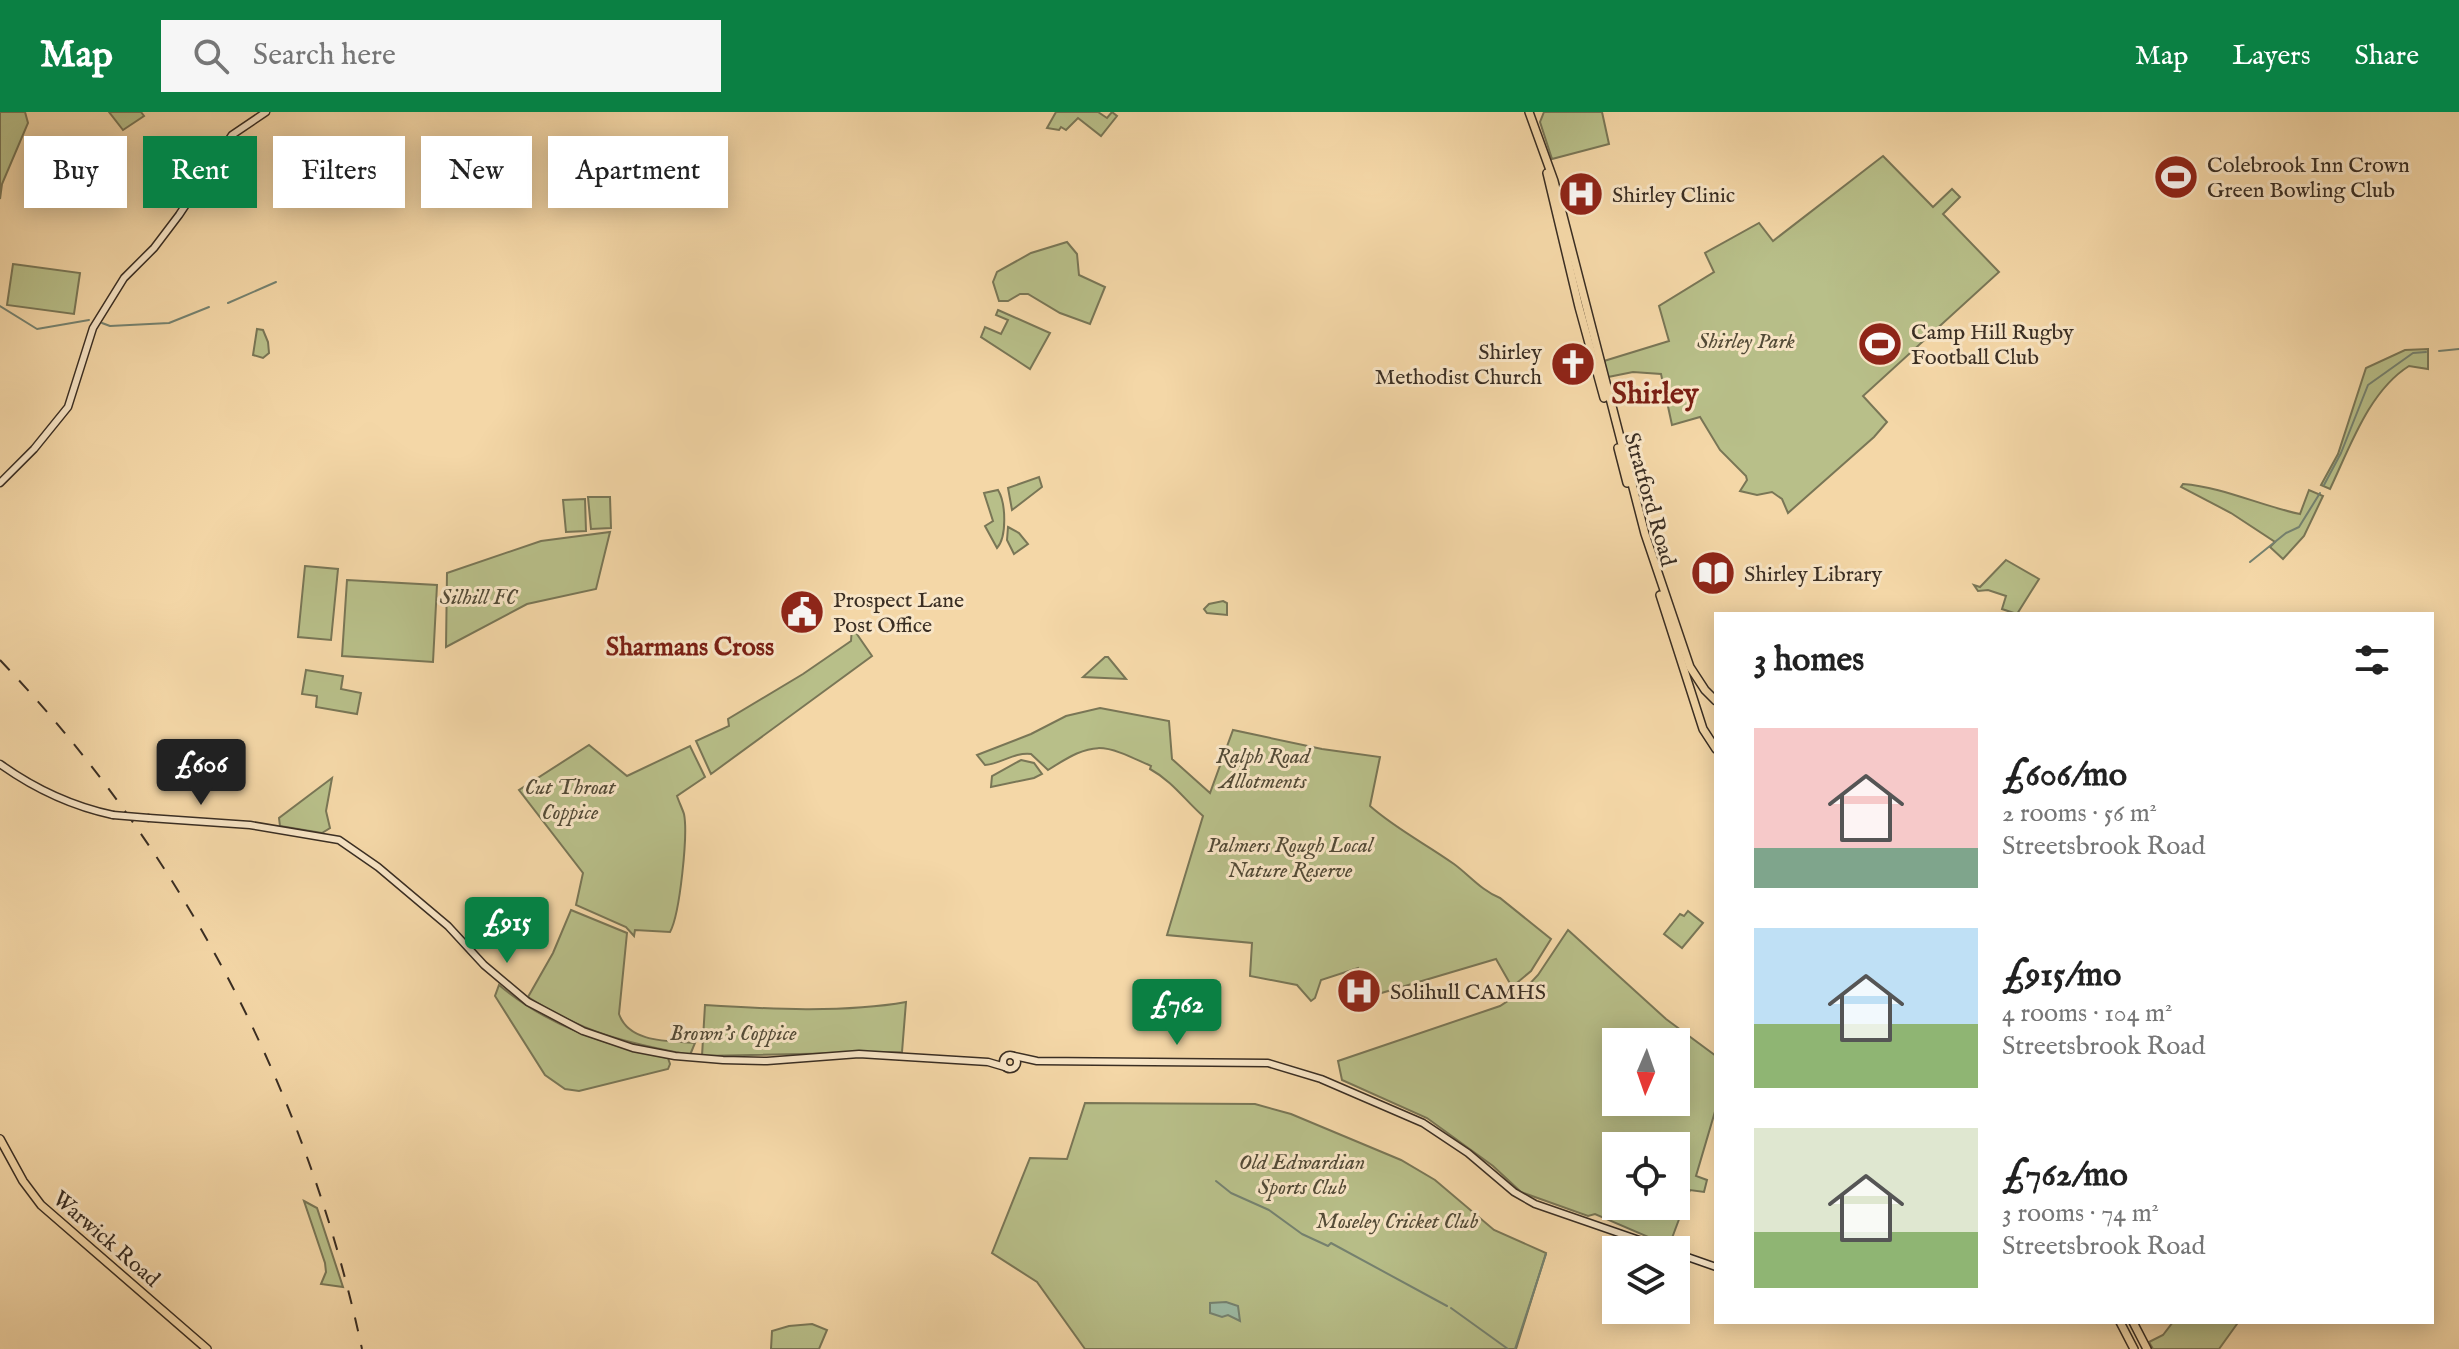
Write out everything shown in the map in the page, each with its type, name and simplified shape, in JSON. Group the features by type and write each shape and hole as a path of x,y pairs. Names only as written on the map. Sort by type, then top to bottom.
{"highway":[{"name":"Stratford Road","path":"1529,112 1545,159 1641,535 1690,674 1703,729 1714,746"},
{"name":"Stratford Road","path":"1690,674 1714,699"},
{"name":"Warwick Road","path":"0,1140 25,1185 41,1205 207,1349"},
{"path":"2121,1324 2134,1349"},
{"path":"2134,1324 2147,1349"}],"main road":[{"path":"0,483 34,449 68,407 93,328 124,278 154,248 179,215 232,135 266,112"},
{"path":"0,764 25,782 69,803 113,815 250,825 339,840 378,867 448,926 484,965 528,1002 583,1031 633,1048 723,1060 767,1061 859,1054 988,1062 1012,1069 1037,1061"},
{"path":"988,1062 1014,1056 1037,1061 1253,1063 1296,1070 1429,1126 1468,1153 1521,1197 1627,1236"},
{"path":"1014,1056 1017,1066"},
{"path":"1004,1058 1005,1067"},
{"path":"1690,1258 1714,1266"}],"green space":[{"path":"0,112 25,112 28,123 2,184 0,199"},
{"path":"109,112 141,112 144,116 123,130"},
{"path":"1056,112 1098,112 1107,118 1112,112 1117,116 1101,136 1078,118 1066,130 1061,127 1059,130 1047,128"},
{"path":"1544,112 1602,112 1609,144 1552,159 1540,122"},
{"name":"Shirley Park","path":"1883,156 1933,207 1952,189 1960,197 1943,214 1999,272 1863,396 1887,422 1788,513 1782,499 1772,492 1757,495 1740,491 1747,480 1746,476 1720,450 1700,417 1672,425 1661,374 1633,372 1608,377 1604,361 1669,341 1659,306 1714,272 1705,253 1759,223 1773,241"},
{"name":"Colebrook Inn Crown Green Bowling Club","path":"2179,161 2192,180 2172,193 2159,174"},
{"path":"1067,242 1077,254 1079,275 1105,287 1090,324 1060,313 1028,294 999,301 993,282 997,272 1031,253"},
{"path":"13,264 80,273 74,314 7,305"},
{"path":"998,310 1050,333 1030,369 981,337 985,327 1001,334 1008,320 996,315"},
{"path":"257,329 263,330 268,342 269,353 263,358 253,355"},
{"path":"2428,349 2428,369 2409,366 2383,390 2362,421 2330,489 2321,485 2338,454 2366,368 2405,350"},
{"path":"1039,477 1042,487 1012,510 1008,488"},
{"path":"2183,484 2213,489 2300,514 2309,490 2323,496 2304,536 2283,559 2270,547 2275,542 2231,513 2181,487"},
{"path":"998,490 1004,520 997,548 985,526 993,521 984,493"},
{"path":"588,497 610,497 611,528 591,529"},
{"path":"585,499 586,531 566,532 563,500"},
{"path":"1008,527 1019,533 1028,544 1014,554 1007,540"},
{"name":"Silhill FC","path":"610,532 596,589 527,604 446,647 447,573 541,541"},
{"path":"2006,560 2039,579 2018,612 2002,609 2006,596 1988,590 1978,591 1974,585 1980,587"},
{"path":"305,566 338,569 331,640 298,637"},
{"path":"347,580 437,585 433,662 342,656"},
{"path":"1227,603 1227,615 1207,613 1204,609 1209,604"},
{"path":"852,627 872,656 711,774 696,741 729,726 728,719 851,641"},
{"path":"1108,657 1126,679 1083,677"},
{"path":"306,670 343,676 341,689 361,693 357,714 316,707 317,696 302,694"},
{"name":"Palmers Rough Local Nature Reserve","path":"1100,708 1169,721 1172,759 1210,793 1233,730 1322,749 1380,757 1370,806 1454,864 1551,939 1531,971 1512,987 1496,959 1368,997 1358,968 1321,980 1311,1001 1297,985 1250,976 1252,943 1167,935 1203,816 1172,785 1150,769 1151,766 1109,749 1088,749 1048,770 1031,754 985,765 977,755 1031,734 1066,716"},
{"name":"Cut Throat Coppice","path":"589,745 627,776 690,746 705,777 677,796 684,814 685,838 680,892 670,932 635,930 634,936 626,927 576,905 583,873 519,790"},
{"path":"1021,760 1034,763 1042,774 991,787 992,776"},
{"path":"332,778 326,811 330,828 322,833 280,826 279,818"},
{"path":"571,910 627,933 619,1014 624,1023 631,1030 651,1039 695,1043 690,1055 606,1035 568,1020 528,997 553,953"},
{"path":"1688,911 1703,923 1682,948 1664,934 1680,914 1684,916"},
{"path":"1568,930 1678,1028 1602,1028 1602,1116 1690,1116 1690,1037 1714,1055 1714,1115 1696,1176 1707,1180 1704,1192 1690,1190 1690,1132 1602,1132 1602,1217 1595,1214 1588,1216 1521,1192 1493,1166 1427,1118 1342,1080 1338,1061 1500,1006 1523,991 1538,975"},
{"path":"499,985 558,1023 622,1047 668,1058 668,1069 579,1091 565,1089 545,1075 495,996"},
{"name":"Brown's Coppice","path":"906,1002 902,1052 702,1056 705,1005 832,1009"},
{"path":"1085,1103 1255,1104 1291,1114 1401,1160 1435,1180 1494,1230 1546,1253 1516,1349 1085,1349 1037,1282 992,1253 1030,1158 1067,1159"},
{"path":"304,1201 317,1208 343,1287 321,1284 326,1272 325,1263"},
{"path":"1609,1220 1679,1220 1673,1236 1646,1236"},
{"path":"812,1324 827,1330 819,1349 771,1349 772,1331"},
{"path":"2171,1324 2237,1324 2219,1349 2153,1349 2149,1342 2163,1335"}],"shaded area":[{"path":"1226,1302 1238,1306 1240,1321 1228,1315 1222,1317 1210,1313 1210,1303"}],"waterway":[{"path":"228,303 276,282"},
{"path":"0,306 37,329 89,320"},
{"path":"102,323 110,326 169,323 209,307"},
{"path":"2439,351 2459,349"},
{"path":"2324,485 2341,453 2368,385 2413,353 2426,352"},
{"path":"2250,562 2286,533 2299,527 2320,493"},
{"path":"1216,1181 1231,1193 1269,1210 1302,1234 1328,1246 1331,1243 1447,1306"},
{"path":"1515,1349 1546,1254"},
{"path":"1451,1308 1508,1349"}],"railway":[{"path":"0,660 66,734 126,812 180,894 229,979 271,1068 308,1159 338,1253 362,1349"}],"place":[{"name":"Colebrook Inn Crown Green Bowling Club","path":"2176,177"},
{"name":"Shirley Clinic","path":"1581,194"},
{"name":"Camp Hill Rugby Football Club","path":"1880,344"},
{"name":"Shirley Methodist Church","path":"1573,364"},
{"name":"Shirley Library","path":"1713,573"},
{"name":"Prospect Lane Post Office","path":"802,612"},
{"name":"Solihull CAMHS","path":"1359,991"}],"district":[{"name":"Shirley","path":"1655,393"},
{"name":"Sharmans Cross","path":"690,646"}],"park label":[{"name":"Ralph Road Allotments","path":"1263,768"},
{"name":"Old Edwardian Sports Club","path":"1302,1174"},
{"name":"Moseley Cricket Club","path":"1397,1220"}]}
